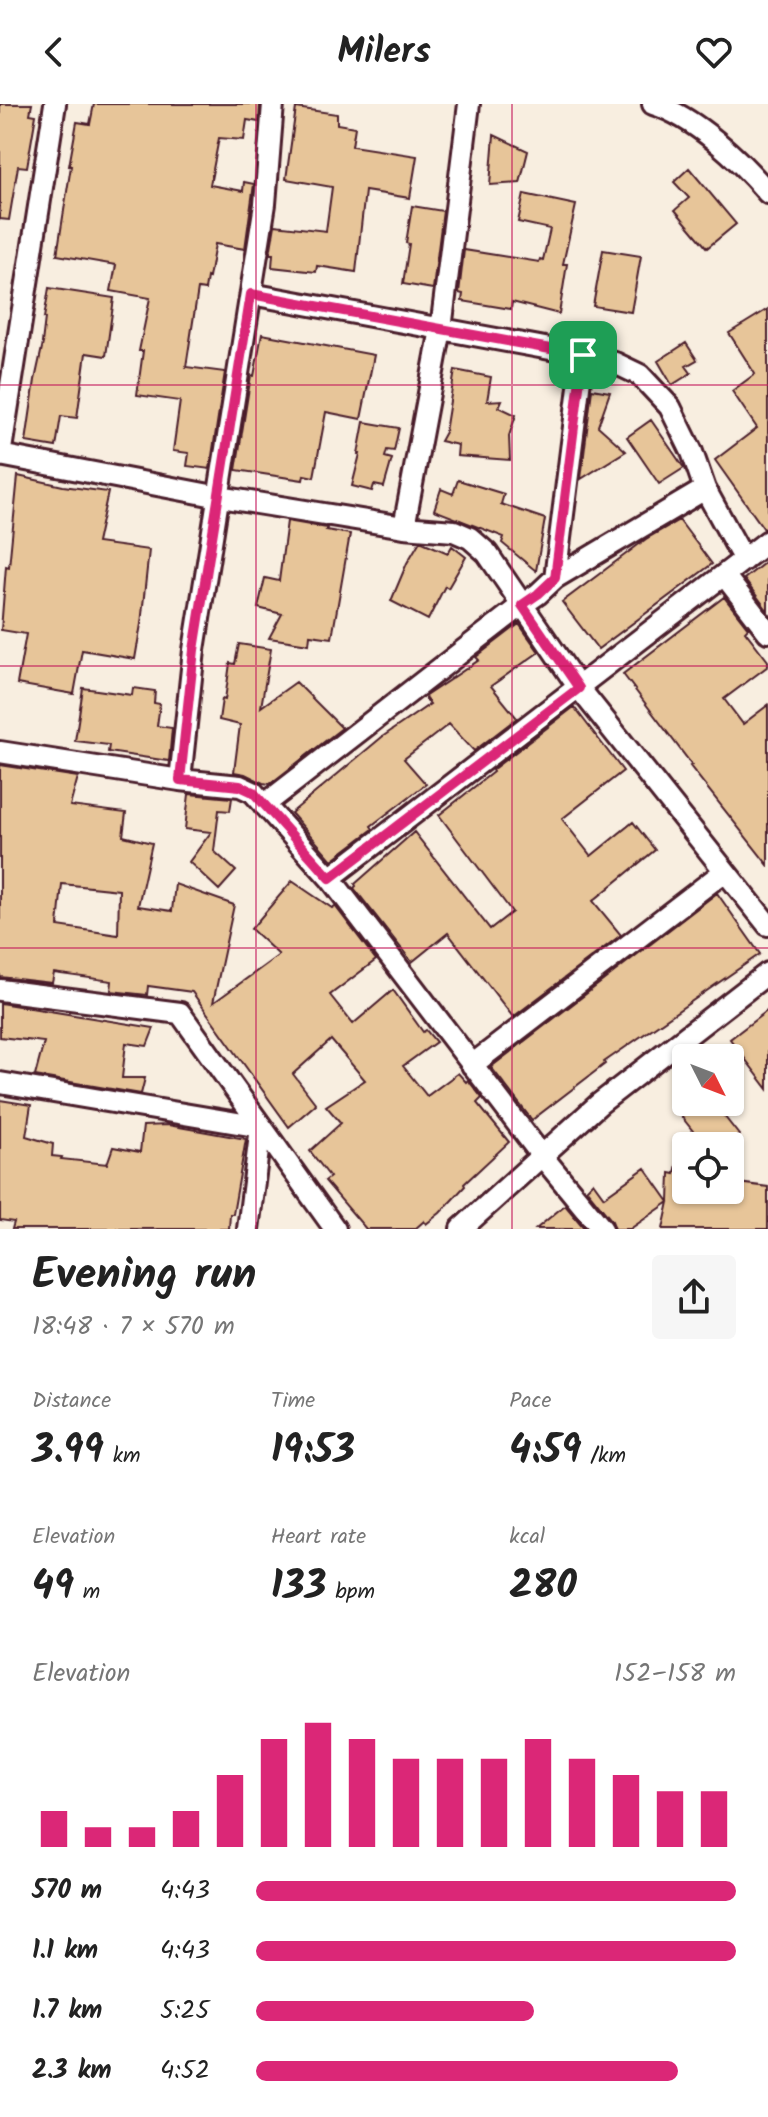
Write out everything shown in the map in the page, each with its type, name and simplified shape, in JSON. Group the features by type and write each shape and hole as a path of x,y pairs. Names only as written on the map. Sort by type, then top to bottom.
{"street":[{"path":"55,104 0,455 220,497 404,527 454,531 470,538 487,553 579,688 768,925"},
{"path":"180,780 194,650 265,204 273,104"},
{"path":"404,527 441,329 469,104"},
{"path":"653,104 694,125 732,155 768,193"},
{"path":"251,294 583,355 615,363 640,375 670,407 692,452 705,489 744,560"},
{"path":"555,578 583,355"},
{"path":"264,805 555,578 705,489"},
{"path":"330,878 768,541"},
{"path":"724,575 768,632"},
{"path":"0,752 180,780 240,786 253,792 330,878 542,1156 602,1229"},
{"path":"472,1065 725,871"},
{"path":"461,1229 599,1104 768,973"},
{"path":"0,990 180,1013 335,1229"},
{"path":"0,1083 261,1127"},
{"path":"248,1229 261,1127"}],"building":[{"path":"0,104 32,104 30,114 36,115 27,167 18,166 9,220 0,219"},
{"path":"94,104 260,104 259,122 247,120 244,140 219,138 210,185 243,191 244,182 254,184 245,249 215,244 205,290 198,289 186,367 225,372 210,469 187,466 189,453 173,451 180,401 137,395 143,351 139,351 150,298 111,291 116,265 57,255 77,122 90,124"},
{"path":"296,108 337,114 337,124 355,127 352,146 417,156 410,198 365,191 356,272 317,266 316,272 272,267 273,254 270,254 275,225 326,231 332,187 286,179"},
{"path":"494,135 528,151 520,183 490,185"},
{"path":"689,168 736,224 707,248 675,210 689,198 674,182"},
{"path":"524,194 576,205 563,264 567,264 559,314 512,302 511,309 462,301 463,294 459,293 464,250 539,262 543,260 550,229 518,222"},
{"path":"412,206 443,211 433,289 403,284"},
{"path":"603,250 641,256 631,312 593,306"},
{"path":"49,288 114,298 106,356 86,353 77,418 61,416 56,447 26,442"},
{"path":"768,309 768,528 764,529 715,460 757,428 732,391 755,374 729,333"},
{"path":"262,334 374,355 361,419 326,412 314,477 304,475 303,480 236,470 251,375 254,376"},
{"path":"686,343 697,360 686,366 691,373 672,385 658,361"},
{"path":"455,370 491,377 487,401 502,400 499,407 516,415 509,436 510,460 457,456 458,445 440,441 445,432"},
{"path":"592,389 610,392 598,426 626,451 581,479"},
{"path":"651,420 684,468 659,484 627,437"},
{"path":"364,422 399,428 394,451 387,450 385,457 392,459 384,487 374,485 372,491 352,486"},
{"path":"18,476 108,492 97,543 149,550 135,659 82,650 74,694 17,684 26,634 1,630"},
{"path":"458,480 504,494 501,504 545,519 536,571 502,543 504,537 434,510 441,489 453,494"},
{"path":"679,520 712,564 598,649 562,602 646,539"},
{"path":"287,521 350,534 332,638 310,635 309,644 269,638 282,614 258,608 265,578 279,581"},
{"path":"420,541 448,553 452,546 466,557 448,588 445,586 428,620 391,601"},
{"path":"768,560 768,611 744,579"},
{"path":"724,597 768,661 768,666 724,699 743,724 768,705 768,865 623,674"},
{"path":"519,624 539,652 491,686 517,718 474,751 449,724 404,759 426,784 332,860 291,813 382,737 430,704 424,697 479,660 476,657"},
{"path":"239,644 271,649 261,707 296,682 342,728 270,784 234,772 240,725 219,720 230,663 235,664"},
{"path":"83,688 132,695 133,688 155,691 154,703 160,704 157,726 172,728 169,761 108,752 109,745 75,741"},
{"path":"574,707 623,771 562,819 591,856 633,822 655,850 593,901 621,935 513,1017 448,933 412,962 354,888 414,832 490,929 512,912 439,815"},
{"path":"0,765 78,777 70,806 126,813 123,836 152,843 138,906 172,911 175,884 234,905 213,1003 279,955 251,929 292,881 332,908 335,906 376,960 330,995 353,1024 393,990 423,1032 426,1030 436,1042 403,1066 427,1096 458,1073 466,1082 468,1080 482,1098 477,1103 509,1142 426,1224 424,1221 415,1229 366,1229 325,1181 330,1177 310,1151 341,1123 326,1106 365,1080 331,1040 293,1074 316,1104 289,1127 192,992 148,986 147,995 111,991 112,981 54,973 52,983 0,977","holes":["62,884 119,890 118,935 58,926"]},
{"path":"189,794 232,798 230,811 219,810 214,851 236,871 219,890 189,862 211,832 185,829"},
{"path":"717,893 760,954 604,1062 532,1120 491,1067"},
{"path":"0,1003 154,1028 147,1046 126,1043 122,1078 145,1078 141,1094 35,1076 44,1042 0,1037"},
{"path":"768,1010 768,1089 744,1057 744,1044 734,1044 730,1039"},
{"path":"0,1100 31,1105 26,1136 53,1144 52,1156 61,1159 107,1164 113,1147 140,1152 143,1126 168,1125 246,1139 229,1229 12,1229 14,1222 0,1220"},
{"path":"681,1116 724,1116 737,1132 694,1132"},
{"path":"645,1168 669,1202 630,1229 615,1229 586,1189 593,1182 604,1197"},
{"path":"670,1173 672,1204 744,1204 744,1184 768,1187 768,1229 663,1229 669,1202"},
{"path":"565,1205 585,1229 536,1229"}],"route":[{"path":"251,294 583,355 555,578 522,605 579,688 330,878 253,792 240,786 180,780 194,650 251,294"}]}
